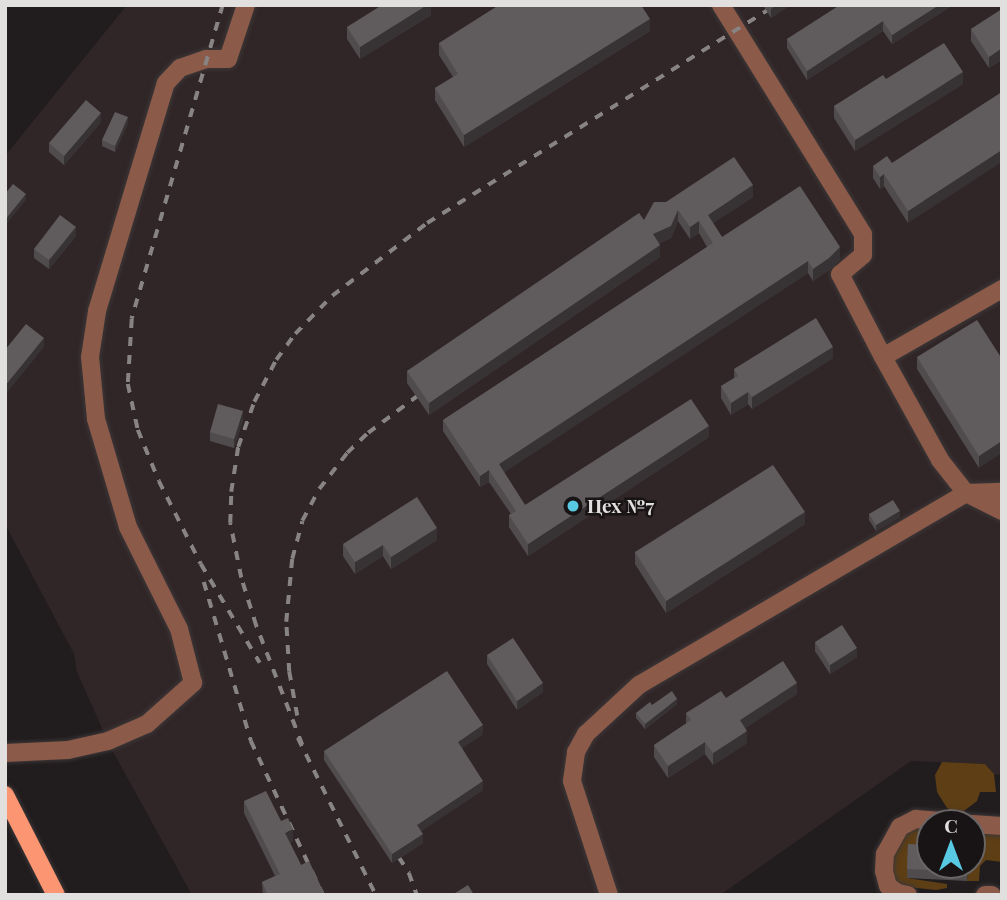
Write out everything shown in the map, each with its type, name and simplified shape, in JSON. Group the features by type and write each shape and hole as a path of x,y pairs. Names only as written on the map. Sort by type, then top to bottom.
{"main road":[{"path":"5,795 56,895"}],"street":[{"path":"5,753 68,750 108,741 147,724 193,683 179,629 128,527 96,419 90,357 97,311 166,83 180,68 206,59 228,59 246,5"},
{"path":"720,5 863,234 863,255 840,274 940,460 966,494 1002,511"},
{"path":"883,357 1002,289"},
{"path":"609,895 572,781 576,752 586,734 639,685 966,494 1002,492"},
{"path":"908,895 888,886 884,871 885,854 900,827 916,819"},
{"path":"985,895 992,895"}],"shaded area":[{"path":"127,5 1002,5 1002,775 994,774 985,764 911,761 720,895 192,895 111,748 77,672 74,654 5,524 5,156"},
{"path":"942,762 985,764 994,774 996,792 980,792 977,801 967,809 949,809 937,792 935,775"},
{"path":"916,827 916,869 907,878 947,884 947,888 936,890 898,886 889,875 891,847 903,831"},
{"path":"986,827 1002,829 1002,862 986,860"}],"building":[{"path":"382,5 427,5 360,47 347,27"},
{"path":"499,5 641,5 650,19 464,135 435,88 458,74 439,43"},
{"path":"840,5 939,5 892,35 883,21 807,71 787,39"},
{"path":"1002,9 1002,48 989,57 971,29"},
{"path":"944,43 963,72 855,140 834,106 883,75 886,79"},
{"path":"1002,92 1002,150 908,211 884,174 880,177 873,166 887,156 892,163"},
{"path":"86,100 101,113 64,156 49,143"},
{"path":"115,112 128,117 115,146 102,140"},
{"path":"734,157 753,185 708,215 722,237 800,186 840,247 813,269 808,261 499,464 525,505 691,399 709,426 528,544 509,515 516,511 489,470 480,476 443,420 713,243 699,221 690,227 678,210 671,226 653,234 660,245 429,403 407,371 639,213 644,220 654,202 666,202"},
{"path":"13,184 26,194 5,220 5,194"},
{"path":"60,215 76,227 49,260 34,249"},
{"path":"816,318 833,347 752,397 748,392 731,403 721,386 738,376 734,369"},
{"path":"977,320 1002,359 1002,441 979,456 917,357"},
{"path":"26,324 44,338 5,386 5,350"},
{"path":"218,404 243,411 234,439 210,432"},
{"path":"773,465 805,512 666,601 635,552"},
{"path":"417,497 437,528 391,557 383,545 355,562 343,544"},
{"path":"893,500 900,511 876,525 869,514"},
{"path":"842,625 857,648 830,665 815,642"},
{"path":"513,638 543,683 517,701 487,655"},
{"path":"783,661 797,683 740,720 747,731 713,753 705,742 668,766 654,745 691,720 686,713 721,691 726,698"},
{"path":"447,671 483,725 458,742 483,781 417,825 423,834 392,854 324,751"},
{"path":"672,691 677,699 645,724 636,713"},
{"path":"266,791 281,821 288,818 293,829 285,833 301,865 309,861 325,895 268,895 262,882 280,874 244,801"},
{"path":"908,844 916,844 916,869 907,869"},
{"path":"468,885 474,895 452,895"}],"railway":[{"path":"223,5 132,319 128,384 138,430 159,481 201,564 260,663"},
{"path":"302,745 256,626 241,578 230,523 231,492 238,447 254,402 276,360 295,334 332,296 427,223 776,5"},
{"path":"297,716 289,672 286,622 292,559 302,521 319,489 347,453 368,433 432,385"},
{"path":"204,582 251,741 323,895"},
{"path":"298,738 376,895"},
{"path":"389,842 409,873 417,895"}],"place":[{"name":"Цех №7","path":"573,506"}]}
